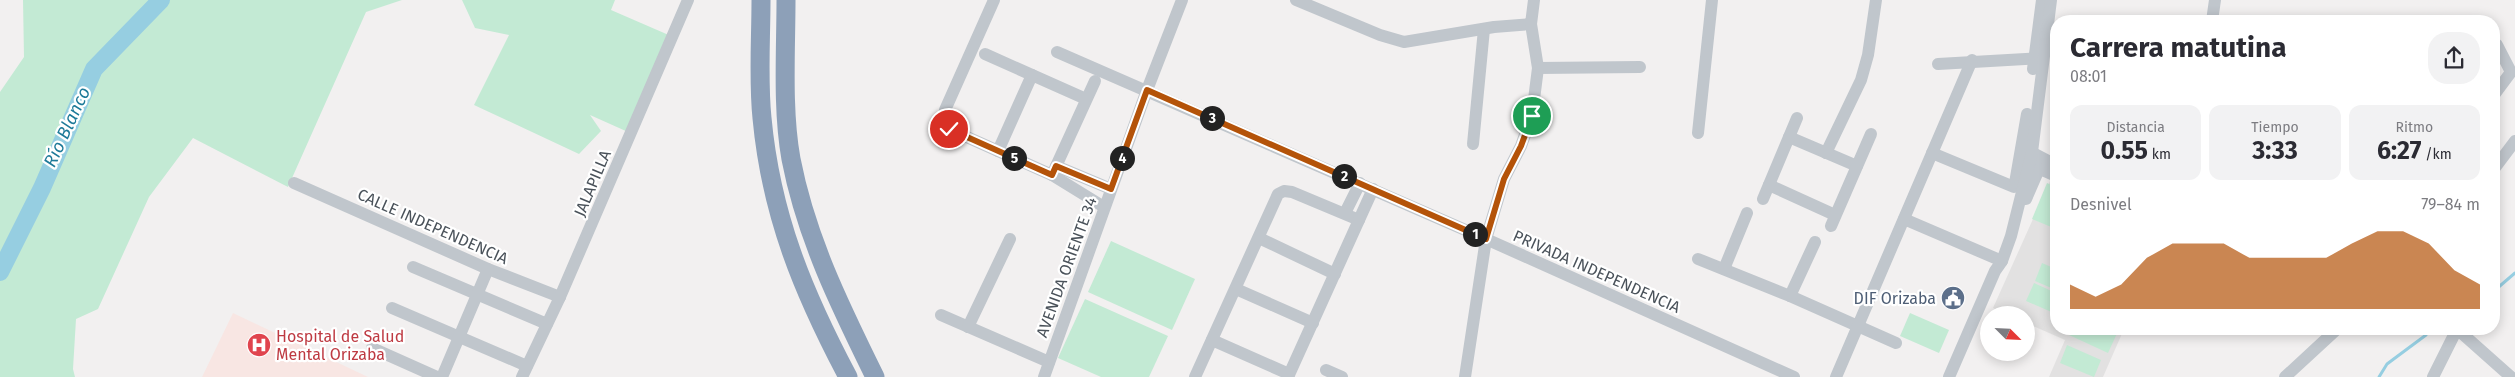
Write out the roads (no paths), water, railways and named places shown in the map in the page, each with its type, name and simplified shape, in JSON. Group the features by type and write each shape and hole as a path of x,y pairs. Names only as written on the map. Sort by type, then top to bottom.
{"highway":[{"path":"761,0 762,116 774,199 804,288 848,377"},
{"path":"786,0 786,94 790,157 797,187 822,266 875,377"}],"street":[{"name":"JALAPILLA","path":"525,371 560,297 688,0"},
{"path":"945,110 994,0"},
{"name":"AVENIDA ORIENTE 34","path":"1044,377 1104,207 1182,0"},
{"path":"1296,0 1311,3 1380,35 1404,42 1484,29 1531,24"},
{"path":"1465,377 1486,239 1504,179 1529,128 1538,68 1531,24 1534,0"},
{"path":"1698,133 1712,0"},
{"path":"1826,152 1861,80 1876,0"},
{"path":"1949,377 2011,236 2035,160 2042,0"},
{"path":"1998,263 2014,187 2035,160 2033,128 2039,58 2051,0"},
{"path":"2213,15 2215,0"},
{"path":"1473,144 1484,29"},
{"name":"PRIVADA INDEPENDENCIA","path":"1057,52 1360,183 1794,377"},
{"path":"2500,53 2511,72 2500,78"},
{"path":"984,54 1086,99"},
{"path":"1938,64 1972,60 2039,58"},
{"path":"1836,377 1972,60"},
{"path":"1538,68 1640,67"},
{"path":"998,151 1032,75"},
{"path":"1054,170 1095,80"},
{"path":"1763,199 1797,118"},
{"path":"949,129 998,151 1111,189"},
{"path":"1769,185 1833,220 1871,134"},
{"path":"1789,137 1857,166"},
{"path":"2500,161 2515,141"},
{"path":"1932,153 2014,187"},
{"path":"2035,160 2050,171"},
{"path":"1054,170 1104,207"},
{"name":"CALLE INDEPENDENCIA","path":"294,183 488,269 560,297"},
{"path":"1345,213 1360,183"},
{"path":"1212,340 1288,375 1373,189"},
{"path":"1195,377 1278,194 1284,191 1359,220"},
{"path":"1724,269 1747,213"},
{"path":"1904,219 1998,263"},
{"path":"968,327 1010,238"},
{"path":"1259,238 1335,274"},
{"path":"1790,296 1815,242"},
{"path":"1698,259 1790,296 1896,343"},
{"path":"414,267 547,324"},
{"path":"442,377 488,269"},
{"path":"1236,289 1313,323"},
{"path":"392,308 459,337 525,371"},
{"path":"941,315 1049,362"},
{"path":"2285,377 2330,335"},
{"path":"2433,377 2454,335"},
{"path":"2464,335 2511,377"},
{"path":"372,348 437,377"},
{"path":"1326,370 1342,377"}],"waterway":[{"name":"Río Blanco","path":"0,272 42,188 94,69 161,0"},
{"path":"2500,286 2515,273"},
{"path":"2379,377 2387,364 2426,335"}],"place":[{"name":"DIF Orizaba","path":"1953,298"},
{"name":"Hospital de Salud Mental Orizaba","path":"259,345"}]}
